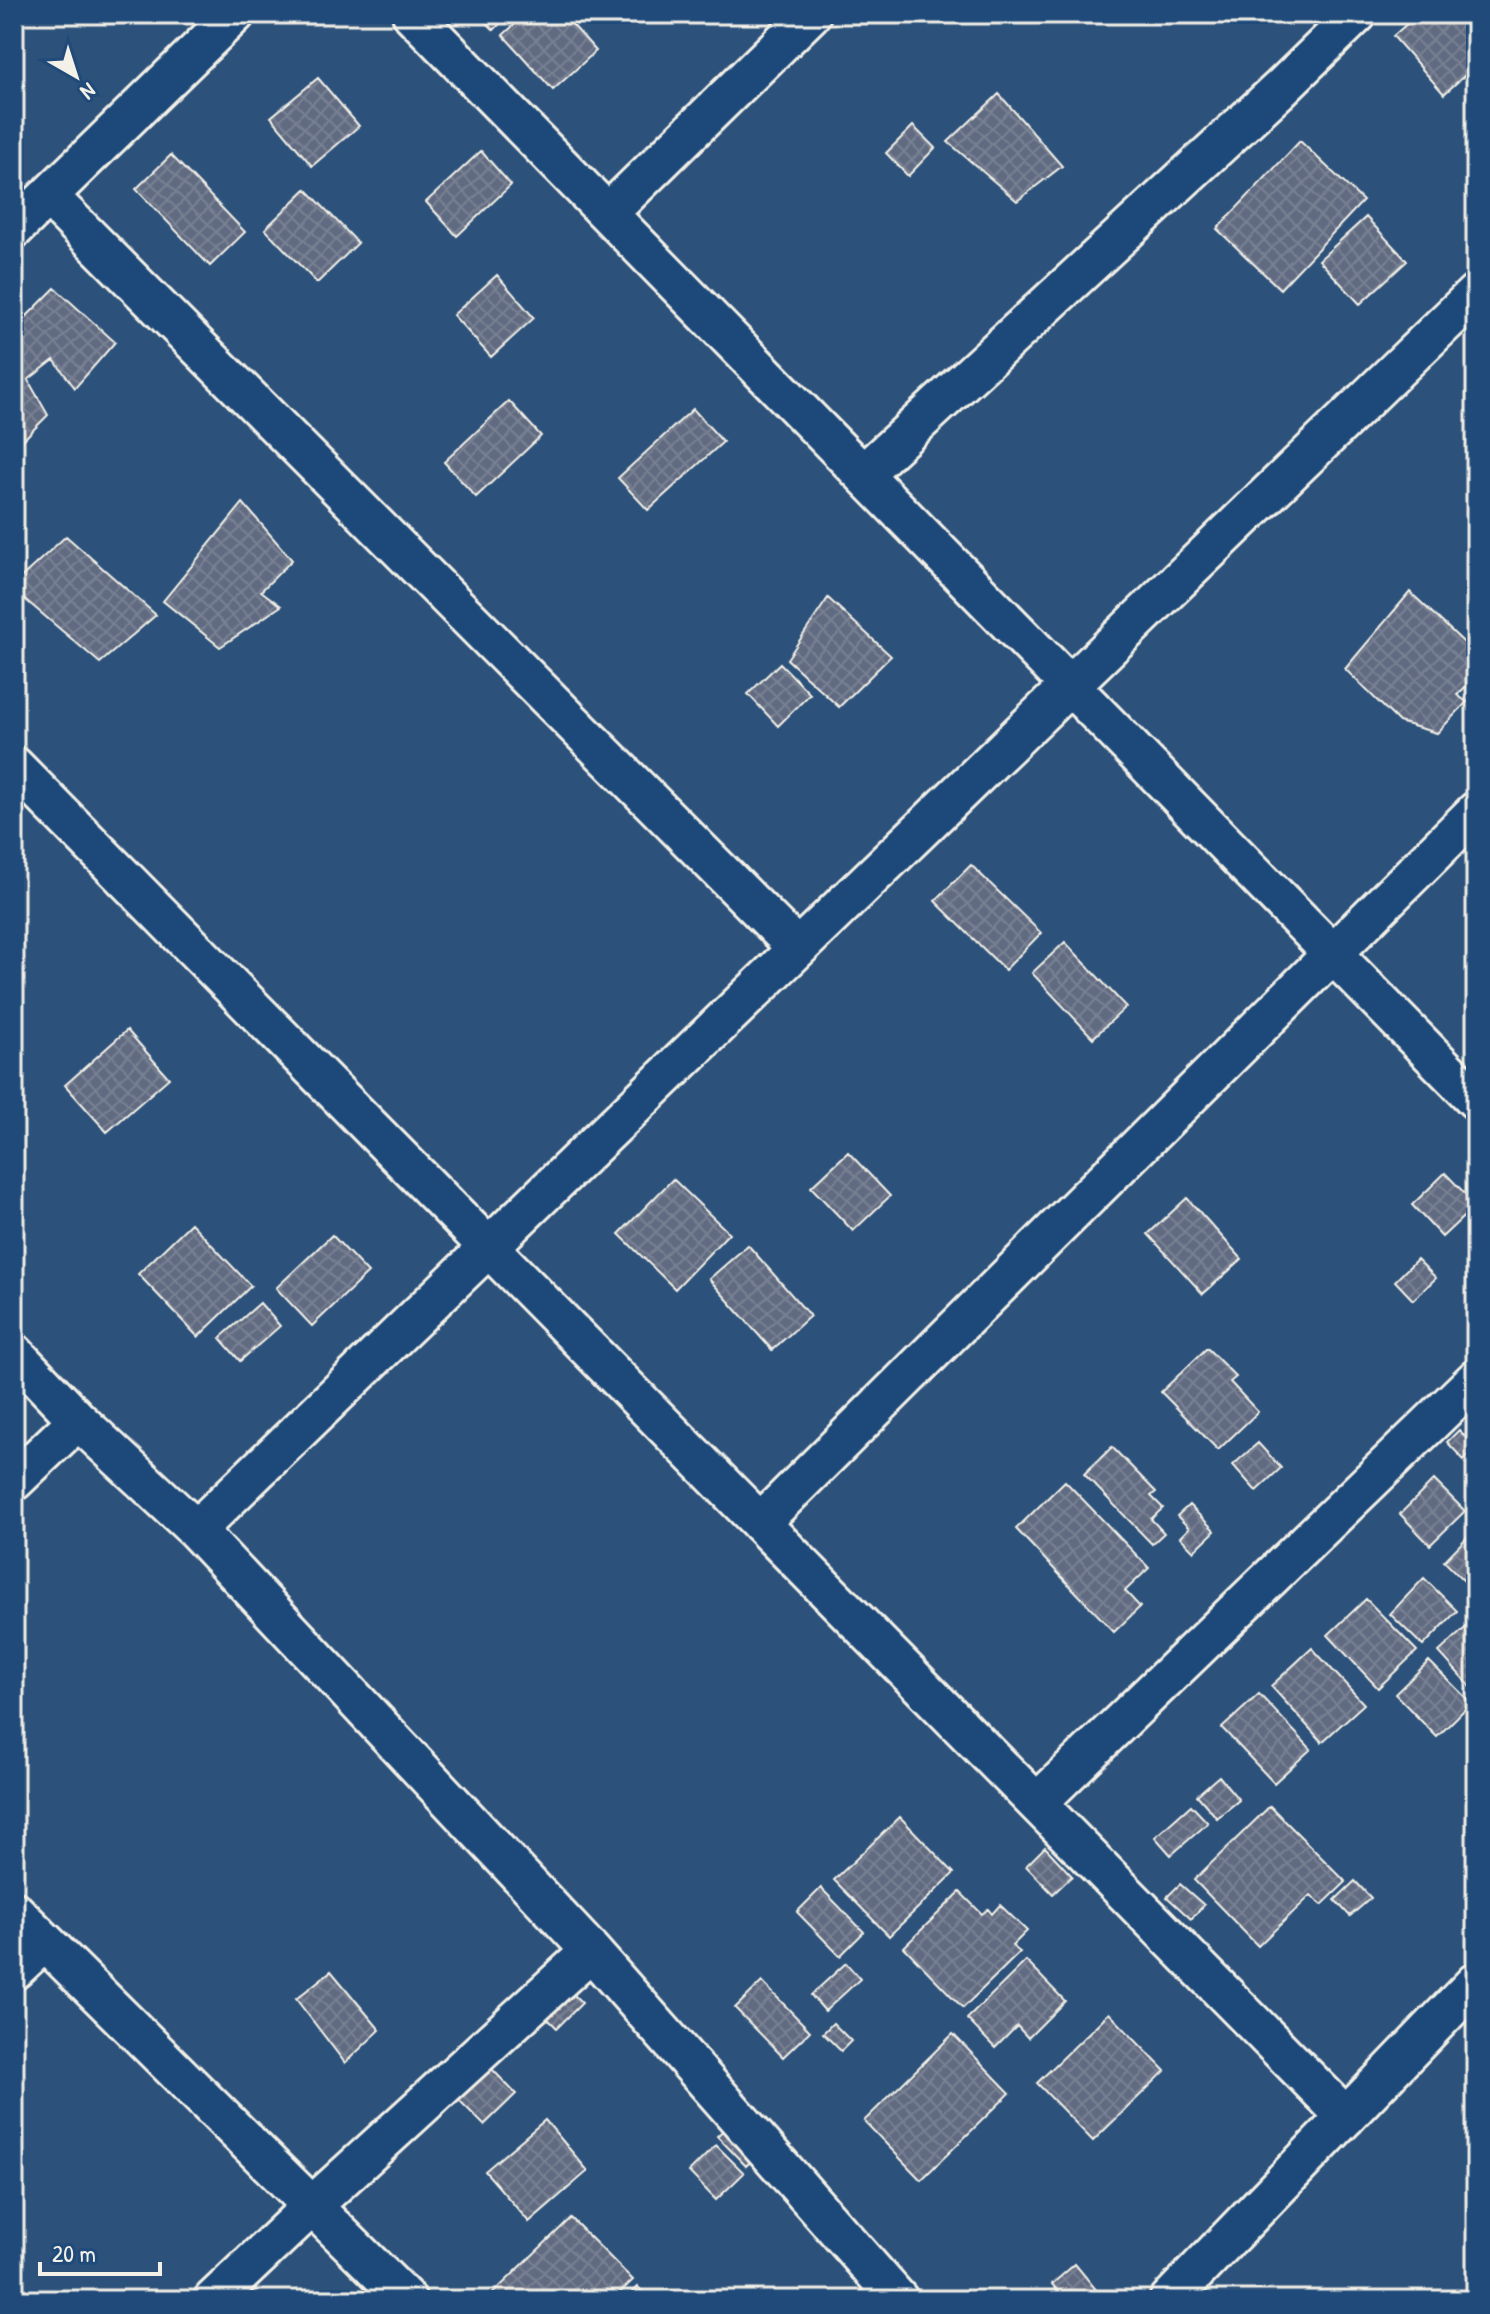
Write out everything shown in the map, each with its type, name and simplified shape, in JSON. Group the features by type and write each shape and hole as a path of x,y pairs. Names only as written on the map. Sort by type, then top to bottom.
{"street":[{"path":"14,229 235,14"},
{"path":"412,14 1476,1100"},
{"path":"608,213 811,14"},
{"path":"863,474 1280,89 1357,14"},
{"path":"48,196 797,948"},
{"path":"196,1530 1476,293"},
{"path":"14,766 1346,2117"},
{"path":"760,1523 1476,811"},
{"path":"14,1353 78,1420 196,1530 591,1951 899,2300"},
{"path":"1037,1803 1476,1379"},
{"path":"14,1481 78,1420"},
{"path":"14,1911 407,2300"},
{"path":"14,1970 44,1942"},
{"path":"213,2300 591,1951"},
{"path":"1169,2300 1476,1983"}],"building":[{"path":"478,14 509,14 494,30"},
{"path":"526,14 563,14 596,51 553,90 503,35"},
{"path":"1418,14 1476,14 1476,65 1444,94 1393,36"},
{"path":"318,78 359,126 312,166 271,117"},
{"path":"999,94 1062,166 1017,201 948,142"},
{"path":"913,126 935,148 908,176 886,153"},
{"path":"1300,141 1363,201 1280,289 1217,229"},
{"path":"481,151 511,185 457,236 426,202"},
{"path":"171,155 245,232 210,266 136,189"},
{"path":"306,189 358,243 317,283 265,229"},
{"path":"1366,217 1407,261 1360,304 1319,260"},
{"path":"497,275 534,318 491,357 453,315"},
{"path":"55,288 115,342 75,388 54,360 28,380 48,415 14,449 14,329"},
{"path":"509,401 541,436 476,497 444,462"},
{"path":"693,409 723,442 648,510 618,478"},
{"path":"243,503 292,560 261,591 281,606 220,647 163,601"},
{"path":"66,536 156,615 100,663 14,590 14,584"},
{"path":"1410,592 1476,654 1476,677 1457,695 1467,702 1437,733 1399,722 1345,669"},
{"path":"828,598 891,656 839,707 787,659"},
{"path":"780,663 810,694 778,726 748,694"},
{"path":"971,865 1041,933 1005,970 935,901"},
{"path":"1065,942 1126,1007 1093,1038 1032,973"},
{"path":"127,1030 169,1078 107,1132 65,1085"},
{"path":"848,1152 890,1196 853,1231 811,1187"},
{"path":"1445,1173 1476,1205 1442,1237 1412,1205"},
{"path":"673,1179 729,1233 675,1289 619,1234"},
{"path":"1187,1198 1242,1259 1203,1294 1148,1234"},
{"path":"191,1223 251,1286 198,1337 138,1274"},
{"path":"332,1235 368,1273 312,1326 276,1288"},
{"path":"748,1245 810,1316 772,1350 709,1279"},
{"path":"1476,1248 1476,1267 1466,1257"},
{"path":"1417,1259 1436,1278 1413,1300 1395,1281"},
{"path":"260,1303 280,1326 240,1361 220,1338"},
{"path":"1207,1348 1236,1377 1230,1382 1258,1412 1218,1450 1161,1392"},
{"path":"1459,1430 1476,1448 1464,1460 1447,1442"},
{"path":"1258,1443 1281,1468 1256,1491 1233,1465"},
{"path":"1112,1447 1156,1492 1151,1496 1163,1508 1151,1519 1164,1533 1152,1544 1084,1474"},
{"path":"1434,1480 1465,1511 1430,1545 1400,1514"},
{"path":"1065,1481 1149,1568 1125,1591 1140,1607 1114,1632 1016,1529"},
{"path":"1189,1505 1215,1531 1194,1551 1180,1537 1189,1528 1177,1516"},
{"path":"1476,1528 1476,1590 1475,1592 1444,1561"},
{"path":"1424,1578 1457,1611 1423,1646 1390,1614"},
{"path":"1366,1599 1417,1651 1378,1688 1328,1635"},
{"path":"1476,1618 1476,1693 1439,1652"},
{"path":"1312,1648 1364,1704 1322,1742 1271,1686"},
{"path":"1429,1661 1471,1703 1437,1737 1395,1694"},
{"path":"1259,1694 1311,1749 1274,1783 1222,1728"},
{"path":"1219,1776 1239,1800 1217,1818 1197,1795"},
{"path":"1191,1805 1208,1823 1171,1855 1155,1837"},
{"path":"1270,1806 1346,1882 1322,1905 1311,1895 1258,1946 1194,1880"},
{"path":"900,1817 954,1873 889,1936 834,1880"},
{"path":"1045,1847 1072,1876 1053,1894 1026,1866"},
{"path":"1355,1881 1371,1898 1350,1916 1335,1900"},
{"path":"1180,1884 1204,1905 1191,1919 1167,1897"},
{"path":"821,1888 864,1932 840,1956 797,1912"},
{"path":"960,1892 982,1914 988,1909 992,1914 1000,1905 1027,1931 1012,1946 1020,1952 963,2008 904,1947"},
{"path":"1026,1961 1065,2001 1028,2038 1017,2026 995,2048 967,2019"},
{"path":"846,1963 860,1979 825,2011 811,1995"},
{"path":"331,1971 380,2030 345,2063 296,1999"},
{"path":"762,1982 810,2031 783,2057 735,2008"},
{"path":"568,1989 582,2003 557,2028 543,2014"},
{"path":"1109,2013 1165,2071 1093,2141 1037,2083"},
{"path":"833,2023 851,2041 841,2051 823,2033"},
{"path":"953,2034 1010,2093 921,2180 864,2121"},
{"path":"490,2067 516,2094 484,2125 458,2099"},
{"path":"545,2120 588,2171 529,2222 485,2171"},
{"path":"731,2123 760,2152 746,2166 717,2136"},
{"path":"716,2145 744,2173 716,2200 689,2172"},
{"path":"571,2218 633,2280 612,2300 486,2300"},
{"path":"1075,2264 1102,2297 1099,2300 1065,2300 1052,2284"},
{"path":"638,2287 651,2300 625,2300"}]}
